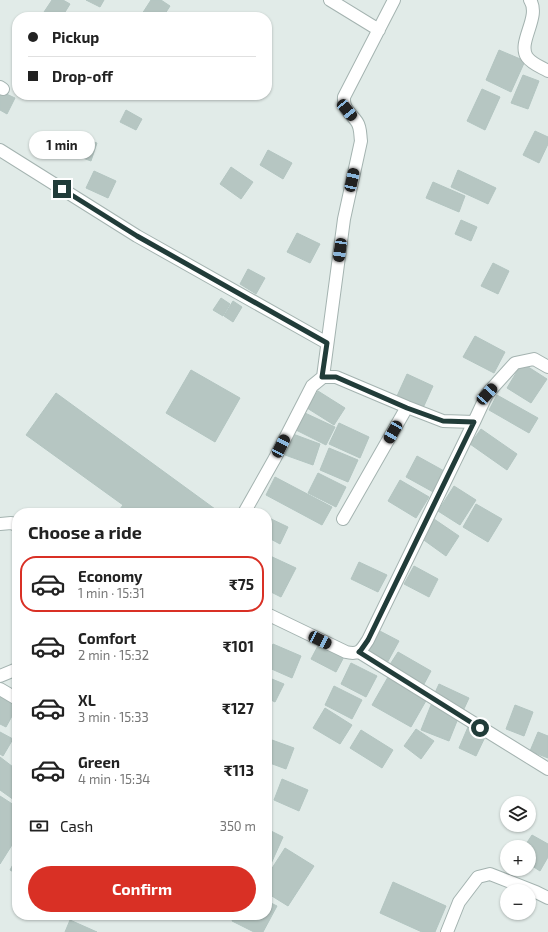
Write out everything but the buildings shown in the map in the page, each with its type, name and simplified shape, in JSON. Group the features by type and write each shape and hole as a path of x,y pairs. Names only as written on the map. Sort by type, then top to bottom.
{"street":[{"path":"330,0 379,30"},
{"path":"247,508 275,458 312,386 322,377 344,219 361,141 358,123 347,110 344,103 344,97 394,0"},
{"path":"530,0 533,4 534,12 524,50 527,57 533,63 548,71"},
{"path":"0,150 137,236 327,343"},
{"path":"272,616 346,652 355,654 359,652 368,640 487,394 515,364 534,359 548,367"},
{"path":"322,377 336,377 407,408 443,421 474,422"},
{"path":"343,519 407,408"},
{"path":"0,524 12,523"},
{"path":"359,652 548,769"},
{"path":"0,676 12,672"},
{"path":"0,689 12,696"},
{"path":"448,932 459,902 478,877 490,874 548,898"}],"route":[{"path":"62,189 137,236 327,343 322,377 336,377 407,408 443,421 474,422 368,640 359,652 480,728"}]}
